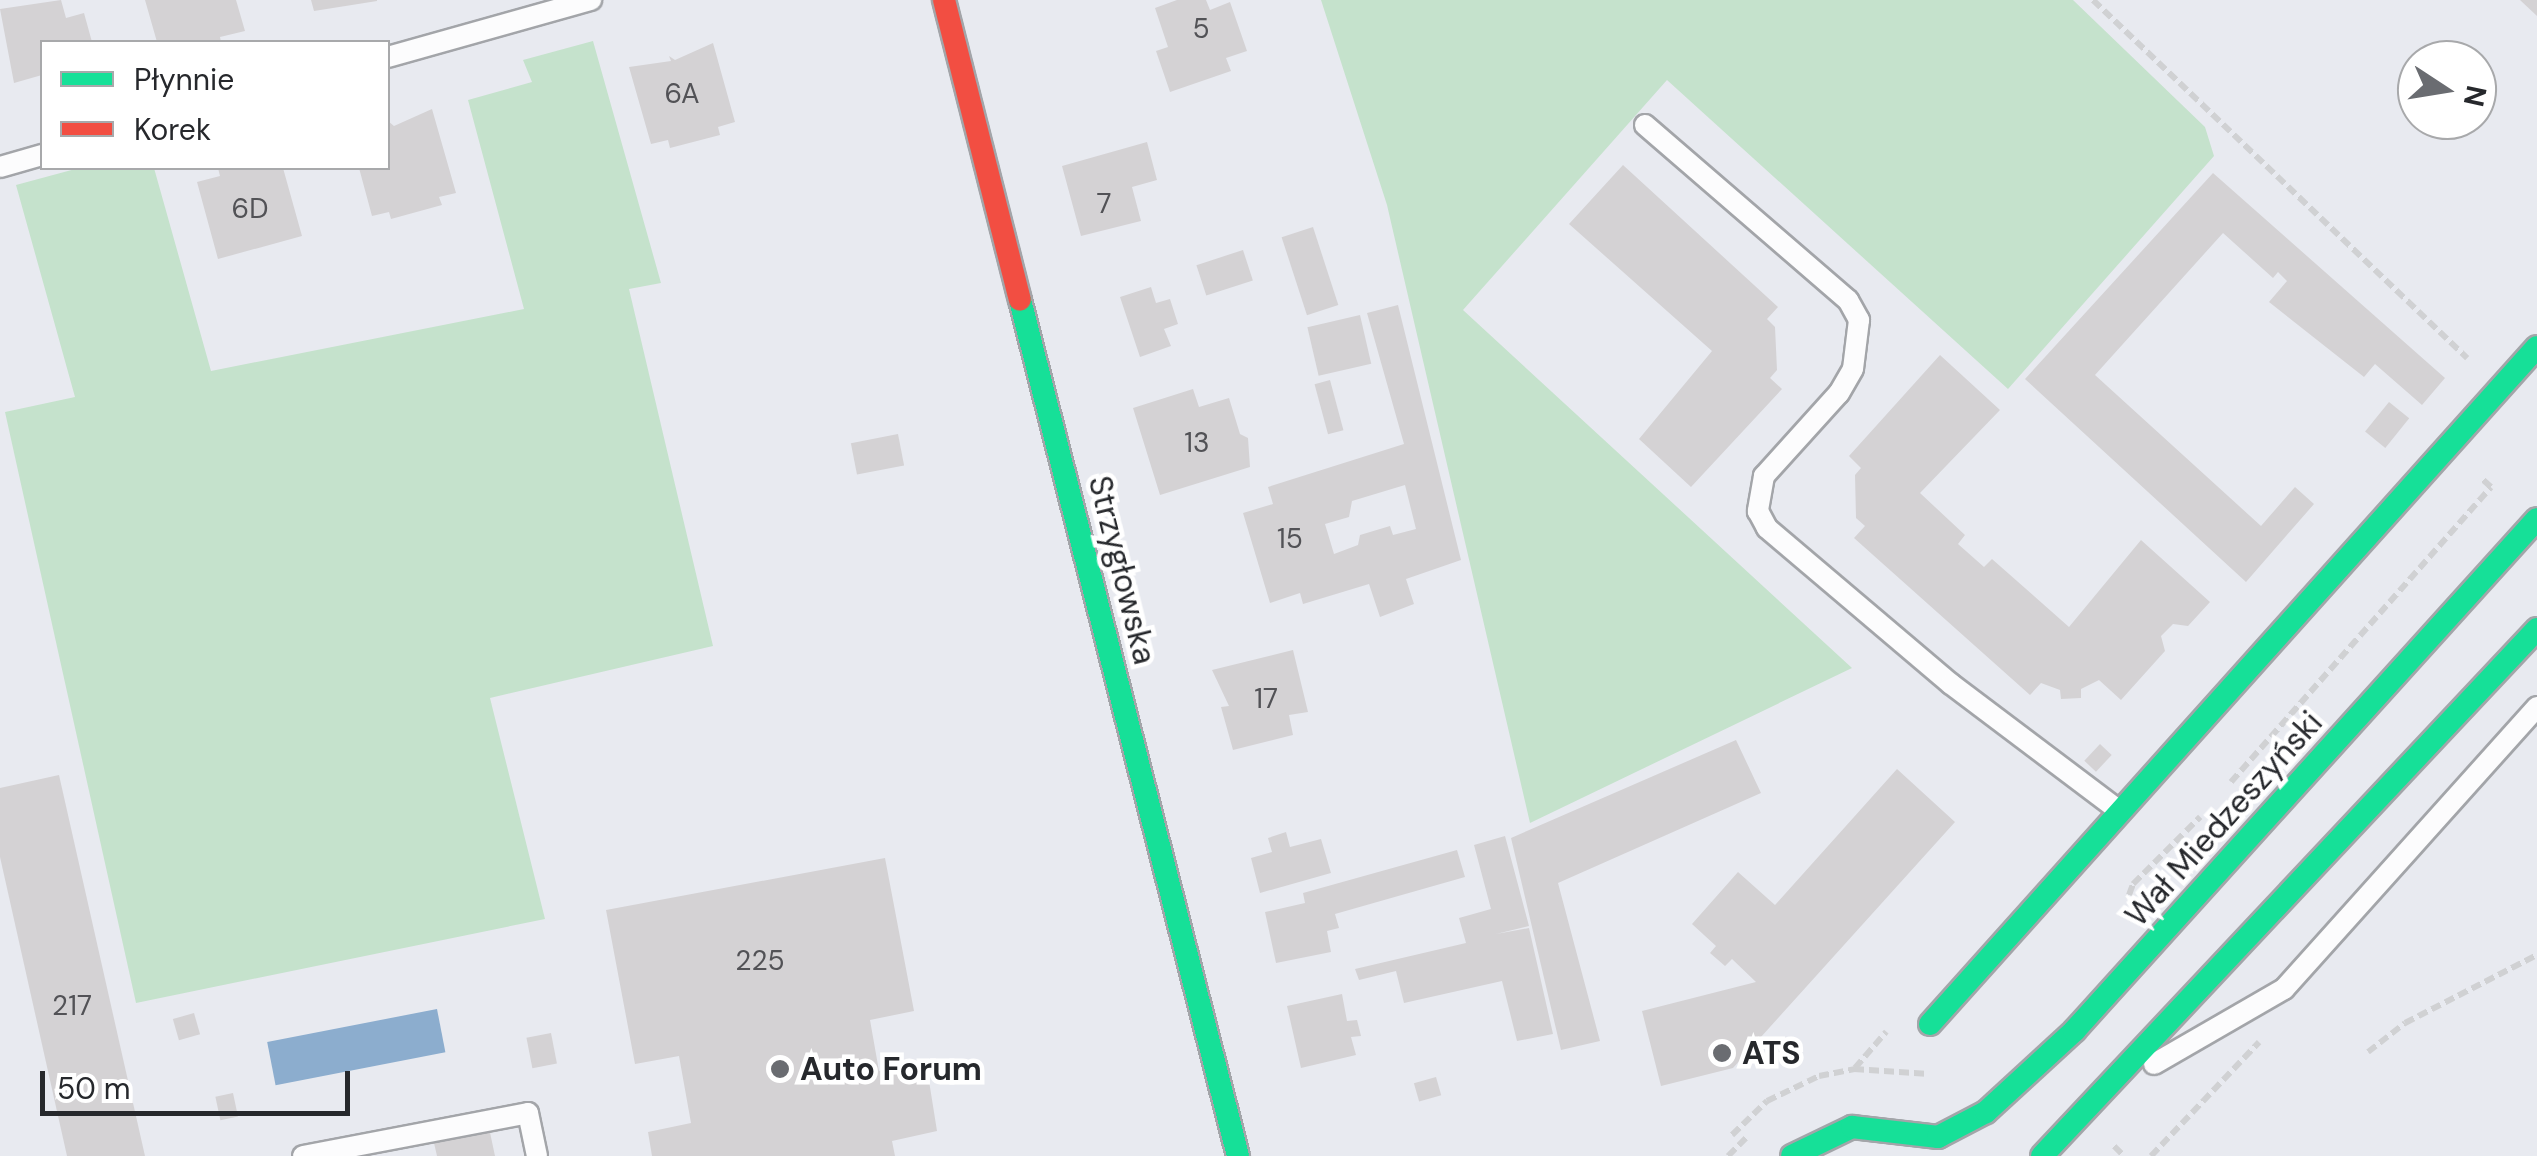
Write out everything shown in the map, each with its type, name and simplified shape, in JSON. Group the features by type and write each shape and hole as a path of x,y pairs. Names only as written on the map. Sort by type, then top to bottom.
{"street":[{"name":"Strzygłowska","path":"944,0 1238,1156"},
{"path":"1930,1024 2117,809 2537,347"},
{"name":"Wał Miedzeszyński","path":"1938,1137 1986,1112 2074,1031 2537,519"},
{"path":"2042,1156 2098,1091 2537,629"},
{"path":"1792,1156 1852,1128 1938,1137 1958,1156"}],"lane":[{"path":"390,57 591,0"},
{"path":"1644,125 1848,300 1859,320 1859,345 1846,382 1764,476 1758,511 1768,528 1950,684 2117,809"},
{"path":"0,167 40,156"},
{"path":"2098,1091 2284,990 2537,706"},
{"path":"303,1156 528,1113 537,1156"}],"path":[{"path":"2093,0 2482,373"},
{"path":"2368,1052 2405,1022 2537,955"},
{"path":"1838,1083 1850,1082"},
{"path":"1862,1082 1933,1085"}],"green space":[{"path":"1321,0 2073,0 2205,127 2214,156 2008,389 1667,80 1463,310 1852,668 1530,823 1387,205"},
{"path":"593,41 661,283 629,289 713,646 490,698 545,919 136,1003 5,412 75,397 16,185 72,170 155,170 211,371 524,309 468,100 532,82 523,60"}],"water":[{"path":"437,1009 445,1052 276,1085 267,1042"}],"building":[{"path":"61,0 66,18 84,13 91,40 40,40 40,76 14,83 0,9"},
{"path":"145,0 236,0 245,31 220,37 221,40 156,40"},
{"path":"311,0 377,0 377,1 314,11"},
{"path":"1177,0 1206,0 1210,10 1230,2 1247,51 1226,58 1231,71 1170,92 1156,51 1168,47 1155,8"},
{"path":"2520,0 2537,0 2537,16"},
{"path":"713,43 735,122 718,127 720,135 670,148 668,140 651,144 629,67 671,61 669,56 675,60"},
{"path":"432,109 456,193 439,197 442,205 391,219 389,212 372,216 360,170 390,170 390,123 394,126"},
{"path":"1147,142 1157,180 1132,187 1141,221 1081,236 1062,166"},
{"path":"1623,165 1778,307 1767,319 1775,327 1777,370 1770,378 1782,389 1691,487 1639,439 1712,351 1569,224"},
{"path":"218,170 284,170 302,236 218,259 197,182 220,176"},
{"path":"2213,173 2445,378 2422,405 2375,364 2364,377 2269,302 2287,281 2278,272 2273,278 2223,233 2095,375 2261,526 2295,487 2314,504 2246,582 2025,379"},
{"path":"1313,227 1338,305 1307,315 1282,237"},
{"path":"1243,250 1253,280 1206,296 1196,265"},
{"path":"1151,287 1156,303 1170,299 1178,324 1164,329 1171,346 1140,357 1120,297"},
{"path":"1398,305 1461,560 1406,579 1414,604 1380,617 1369,584 1303,604 1300,593 1270,603 1243,513 1273,504 1268,487 1404,444 1367,313","holes":["1405,485 1416,529 1393,535 1390,526 1360,535 1358,545 1334,554 1325,524 1349,517 1352,501"]},
{"path":"1360,315 1371,364 1319,376 1307,327"},
{"path":"1940,355 2000,410 1920,493 1965,535 1958,544 1984,567 1992,559 2069,627 2141,540 2210,602 2188,626 2173,624 2161,636 2165,651 2121,700 2099,680 2081,689 2081,698 2061,699 2060,690 2041,683 2030,695 1854,538 1865,526 1856,518 1855,475 1861,468 1849,456"},
{"path":"1330,380 1343,430 1328,434 1315,384"},
{"path":"1193,389 1199,407 1229,398 1240,434 1248,438 1250,467 1160,495 1133,408"},
{"path":"2389,402 2409,418 2385,448 2365,432"},
{"path":"898,434 904,465 857,475 851,443"},
{"path":"1293,650 1308,712 1289,715 1293,735 1233,750 1221,707 1229,706 1212,670"},
{"path":"1736,740 1761,793 1558,883 1600,1041 1561,1050 1511,838"},
{"path":"2100,744 2112,755 2096,772 2084,761"},
{"path":"1897,769 1955,822 1733,1068 1661,1086 1642,1011 1756,982 1732,959 1725,966 1710,953 1716,946 1692,924 1738,872 1775,905"},
{"path":"59,775 145,1156 67,1156 0,857 0,788"},
{"path":"1286,832 1290,847 1321,839 1331,873 1260,893 1251,858 1272,852 1268,838"},
{"path":"1505,836 1529,926 1496,934 1529,928 1553,1034 1517,1041 1502,981 1404,1003 1396,971 1359,980 1355,969 1466,943 1459,918 1491,909 1474,845"},
{"path":"1457,850 1465,877 1335,914 1339,928 1327,931 1331,952 1276,963 1265,912 1305,903 1303,893"},
{"path":"885,858 914,1011 870,1020 879,1071 926,1062 937,1131 892,1141 895,1156 652,1156 648,1132 691,1123 679,1056 635,1064 606,910"},
{"path":"1342,994 1347,1021 1357,1020 1361,1036 1351,1037 1356,1055 1301,1068 1287,1006"},
{"path":"194,1013 200,1034 179,1040 173,1019"},
{"path":"551,1033 557,1063 532,1068 526,1038"},
{"path":"1436,1077 1441,1095 1419,1102 1414,1083"},
{"path":"233,1093 238,1116 220,1120 215,1097"},
{"path":"485,1109 495,1156 437,1156 429,1121"}],"traffic: fast":[{"path":"1020,300 1238,1156"},
{"path":"1930,1024 2537,347"},
{"path":"1792,1156 1852,1127 1938,1137 1986,1112 2074,1031 2537,519"},
{"path":"2042,1156 2537,629"}],"traffic: jam":[{"path":"944,0 1020,300"}],"place":[{"name":"ATS","path":"1722,1053"},
{"name":"Auto Forum","path":"780,1069"}]}
